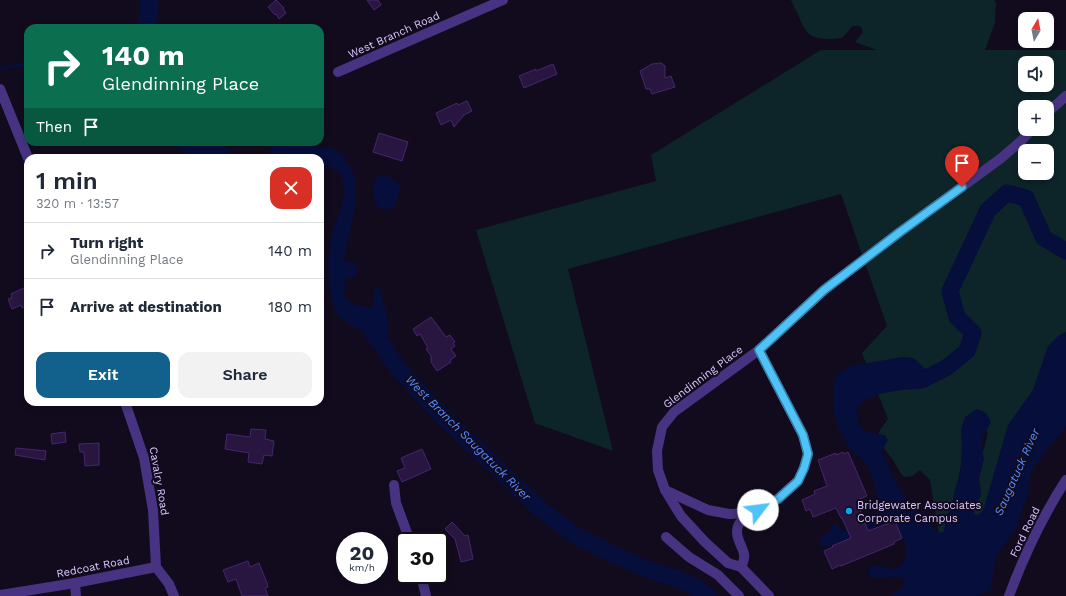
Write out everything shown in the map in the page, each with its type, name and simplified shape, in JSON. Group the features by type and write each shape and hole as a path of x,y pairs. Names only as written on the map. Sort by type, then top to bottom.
{"street":[{"name":"West Branch Road","path":"338,72 503,0"},
{"path":"0,89 4,107 26,154"},
{"path":"1054,107 1066,96"},
{"name":"Glendinning Place","path":"759,350 803,435 808,454 798,481 778,499 750,513 729,514 708,510 665,490 658,470 657,451 662,427 674,412 759,350 824,290 1000,159 1026,136"},
{"name":"Cavalry Road","path":"126,406 144,458 153,510 156,567"},
{"name":"Ford Road","path":"1009,596 1033,542 1066,480"},
{"path":"394,485 396,503 407,532"},
{"path":"665,490 681,516 705,542 728,563 741,567 769,596"},
{"path":"741,567 744,559 744,553 737,531 739,524 750,513"},
{"path":"666,537 689,557 718,575 739,596"},
{"path":"718,575 728,563"},
{"path":"156,567 170,584 174,596"},
{"name":"Redcoat Road","path":"0,595 75,583 156,567"},
{"path":"75,583 76,596"},
{"path":"423,584 426,596"}],"green space":[{"path":"791,0 994,0 996,3 995,23 985,50 1066,50 1066,353 989,506 974,519 973,504 980,464 988,433 981,419 966,443 947,529 940,540 930,480 920,470 912,476 905,477 901,474 878,436 880,430 888,419 862,353 887,326 841,194 568,269 613,451 535,423 476,230 656,181 651,155 821,50 877,50 855,42 863,32 861,27 852,27 844,36 839,38 823,39 813,36 804,27"}],"water":[{"path":"140,0 157,0 159,4 156,24 138,24"},
{"path":"175,146 212,146 208,154 189,154"},
{"path":"273,146 314,146 331,148 342,154 351,168 356,180 356,202 344,260 355,263 357,269 355,277 346,278 344,297 353,304 372,308 375,289 378,287 388,321 390,347 380,350 372,339 345,321 337,313 332,300 328,271 329,252 332,235 343,200 344,185 341,175 333,168 324,165 324,154 266,154"},
{"path":"381,175 388,176 401,186 395,206 386,210 379,208 373,195 373,186 377,178"},
{"path":"1066,332 1066,426 1031,471 1028,495 1020,515 1018,525 997,555 989,591 976,596 890,596 902,588 903,578 878,578 870,575 868,571 871,567 880,565 891,569 899,567 903,562 905,548 901,532 895,519 828,547 827,545 824,545 823,548 819,545 821,537 829,532 834,523 846,531 869,521 880,509 871,474 864,461 850,449 837,425 834,411 833,389 834,382 838,374 851,366 902,357 914,358 928,372 929,379 926,386 884,393 864,401 858,408 857,417 860,426 863,429 885,435 888,440 882,452 905,497 915,508 927,514 934,530 937,532 944,532 946,518 952,506 955,489 960,476 962,448 961,430 965,417 977,409 986,413 991,422 982,439 984,459 979,478 981,492 973,514 978,515 984,508 1008,425 1033,390 1048,346 1058,336"}],"building":[{"path":"276,0 284,8 283,9 286,13 279,19 268,7"},
{"path":"367,0 378,0 381,5 374,10"},
{"path":"661,63 665,66 665,78 671,76 675,87 652,94 650,89 646,89 640,71 652,64"},
{"path":"553,64 557,74 524,88 519,76"},
{"path":"467,101 472,111 464,115 454,127 451,120 441,125 436,113 457,103 458,105"},
{"path":"379,133 408,142 402,161 373,152"},
{"path":"24,288 24,307 22,308 21,305 12,309 8,299 12,298 11,294"},
{"path":"431,317 446,337 450,335 455,342 453,343 455,346 451,349 456,356 450,360 451,362 437,371 431,362 431,356 426,349 428,348 420,334 417,336 413,329"},
{"path":"251,429 266,430 265,439 274,441 272,456 264,455 262,464 248,462 249,453 225,449 227,434 250,437"},
{"path":"65,432 66,442 52,444 51,434"},
{"path":"99,443 99,465 85,466 84,452 80,452 79,444"},
{"path":"16,448 46,451 45,460 15,455"},
{"path":"422,449 431,469 402,482 397,471 405,468 401,458"},
{"name":"Bridgewater Associates Corporate Campus","path":"843,452 844,454 848,452 867,496 857,500 868,531 895,521 902,538 894,542 894,544 832,569 824,551 851,538 836,508 813,517 810,509 806,511 802,500 815,494 814,491 827,486 818,460"},
{"path":"452,522 465,536 468,535 473,559 461,562 455,539 445,529"},
{"path":"248,561 250,567 259,563 267,583 268,587 265,588 268,596 242,596 236,579 228,582 223,570"}],"waterway":[{"path":"0,68 24,65"},
{"name":"West Branch Saugatuck River","path":"190,146 195,151 212,147 220,154"},
{"name":"Saugatuck River","path":"908,381 922,380 946,368 967,351 973,333 957,317 950,291 988,210 1007,193 1026,198 1044,238 1066,251"},
{"name":"West Branch Saugatuck River","path":"371,331 403,374 442,416 540,509 575,535 610,553 649,570 694,586 708,596"}],"place":[{"name":"Bridgewater Associates Corporate Campus","path":"849,511"}],"route":[{"path":"758,510 778,499 798,481 808,454 803,435 759,350 824,290 962,187"}]}
